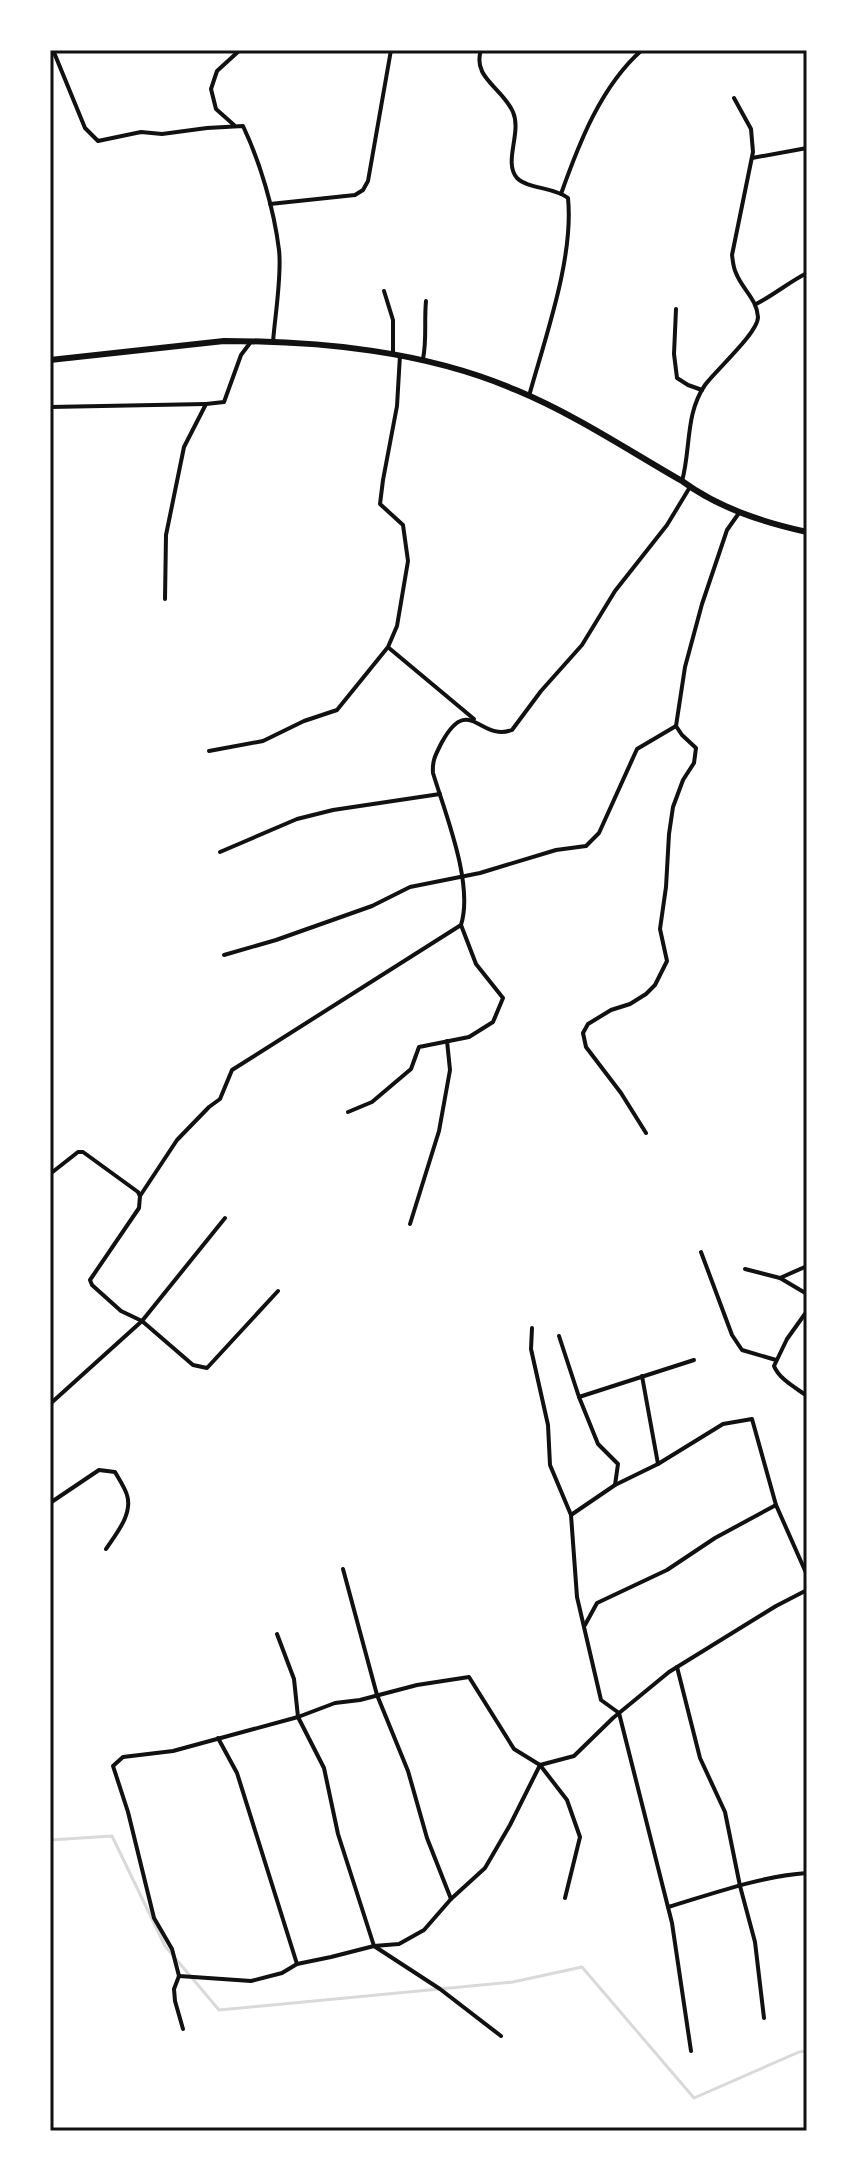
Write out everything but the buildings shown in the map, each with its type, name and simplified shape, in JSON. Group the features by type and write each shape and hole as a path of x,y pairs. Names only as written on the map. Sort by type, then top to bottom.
{"highway":[{"path":"50,360 224,341 337,347 423,359 529,396 739,513 807,532"}],"street":[{"path":"53,50 85,128 98,141 141,132 162,134 243,126 255,151 279,252 273,342"},
{"path":"236,126 216,109 211,89 217,71 240,50"},
{"path":"270,204 355,195 363,190 368,181 391,50"},
{"path":"481,50 477,60 479,68 504,97 517,126 512,170 524,183 568,198 556,300 529,396"},
{"path":"561,194 578,145 614,80 642,50"},
{"path":"682,481 690,419 702,390 757,323 756,304 735,271 732,255 752,158 751,129 734,98"},
{"path":"752,158 807,148"},
{"path":"756,304 807,273"},
{"path":"209,751 263,741 304,721 337,710 388,647 397,626 408,561 403,525 380,504 397,406 393,320 384,291"},
{"path":"423,359 426,301"},
{"path":"676,309 674,354 677,378 702,390"},
{"path":"50,407 224,402 241,355 251,341"},
{"path":"165,599 166,535 184,447 206,404"},
{"path":"388,647 475,721 497,733 512,730 541,691 582,645 615,591 667,525 690,487"},
{"path":"646,1133 586,1047 583,1033 588,1024 646,994 655,985 667,961 660,929 669,834 673,807 683,780 694,763 696,748 676,726 685,667 727,530 739,513"},
{"path":"278,1291 207,1368 193,1365 142,1321 121,1311 90,1280 139,1208 140,1196 177,1140 220,1099 232,1070 461,925 465,913 462,876 432,761 453,725 466,719 475,721"},
{"path":"224,955 372,906 410,887 480,873 556,850 586,846 599,833 637,749 676,726"},
{"path":"220,852 297,819 333,810 440,794"},
{"path":"348,1112 372,1102 411,1069 419,1047 469,1037 493,1022 503,998 476,964 461,925"},
{"path":"410,1224 439,1131 450,1070 447,1041"},
{"path":"50,1174 78,1152 83,1152 140,1196"},
{"path":"50,1404 142,1321 225,1218"},
{"path":"701,1252 732,1335 742,1350 776,1360"},
{"path":"780,1278 807,1266"},
{"path":"745,1269 780,1278 807,1294"},
{"path":"807,1311 787,1339 774,1366 777,1372 807,1396"},
{"path":"532,1328 531,1349 548,1425 550,1465 571,1515 577,1597 601,1700 619,1713 668,1907 691,2051"},
{"path":"559,1336 598,1444 618,1464 615,1485"},
{"path":"579,1397 694,1360"},
{"path":"642,1376 658,1464"},
{"path":"571,1515 615,1485 658,1464 723,1424 752,1419 776,1505 807,1575"},
{"path":"50,1501 99,1470 115,1472 127,1495 129,1509 106,1549"},
{"path":"584,1627 597,1603 667,1570 715,1538 776,1505"},
{"path":"343,1569 377,1695 408,1771 427,1838 451,1899"},
{"path":"179,1976 251,1981 282,1973 297,1964 374,1946 399,1944 424,1930 451,1899 485,1868 540,1765 574,1756 619,1713 677,1667 807,1590"},
{"path":"277,1634 294,1679 298,1717 324,1768 338,1834 374,1946 440,1989 501,2036"},
{"path":"677,1667 700,1758 725,1812 755,1942 764,2018"},
{"path":"183,2029 174,1989 179,1976 172,1949 154,1918 128,1812 113,1766 123,1757 173,1751 298,1717 335,1703 469,1677 514,1749 540,1765 567,1800 580,1837 565,1898"},
{"path":"218,1738 237,1773 297,1964"},
{"path":"668,1907 740,1886 807,1873"}],"waterway":[{"path":"50,1840 112,1836 165,1946 219,2010 513,1982 582,1967 694,2098 807,2051"}]}
